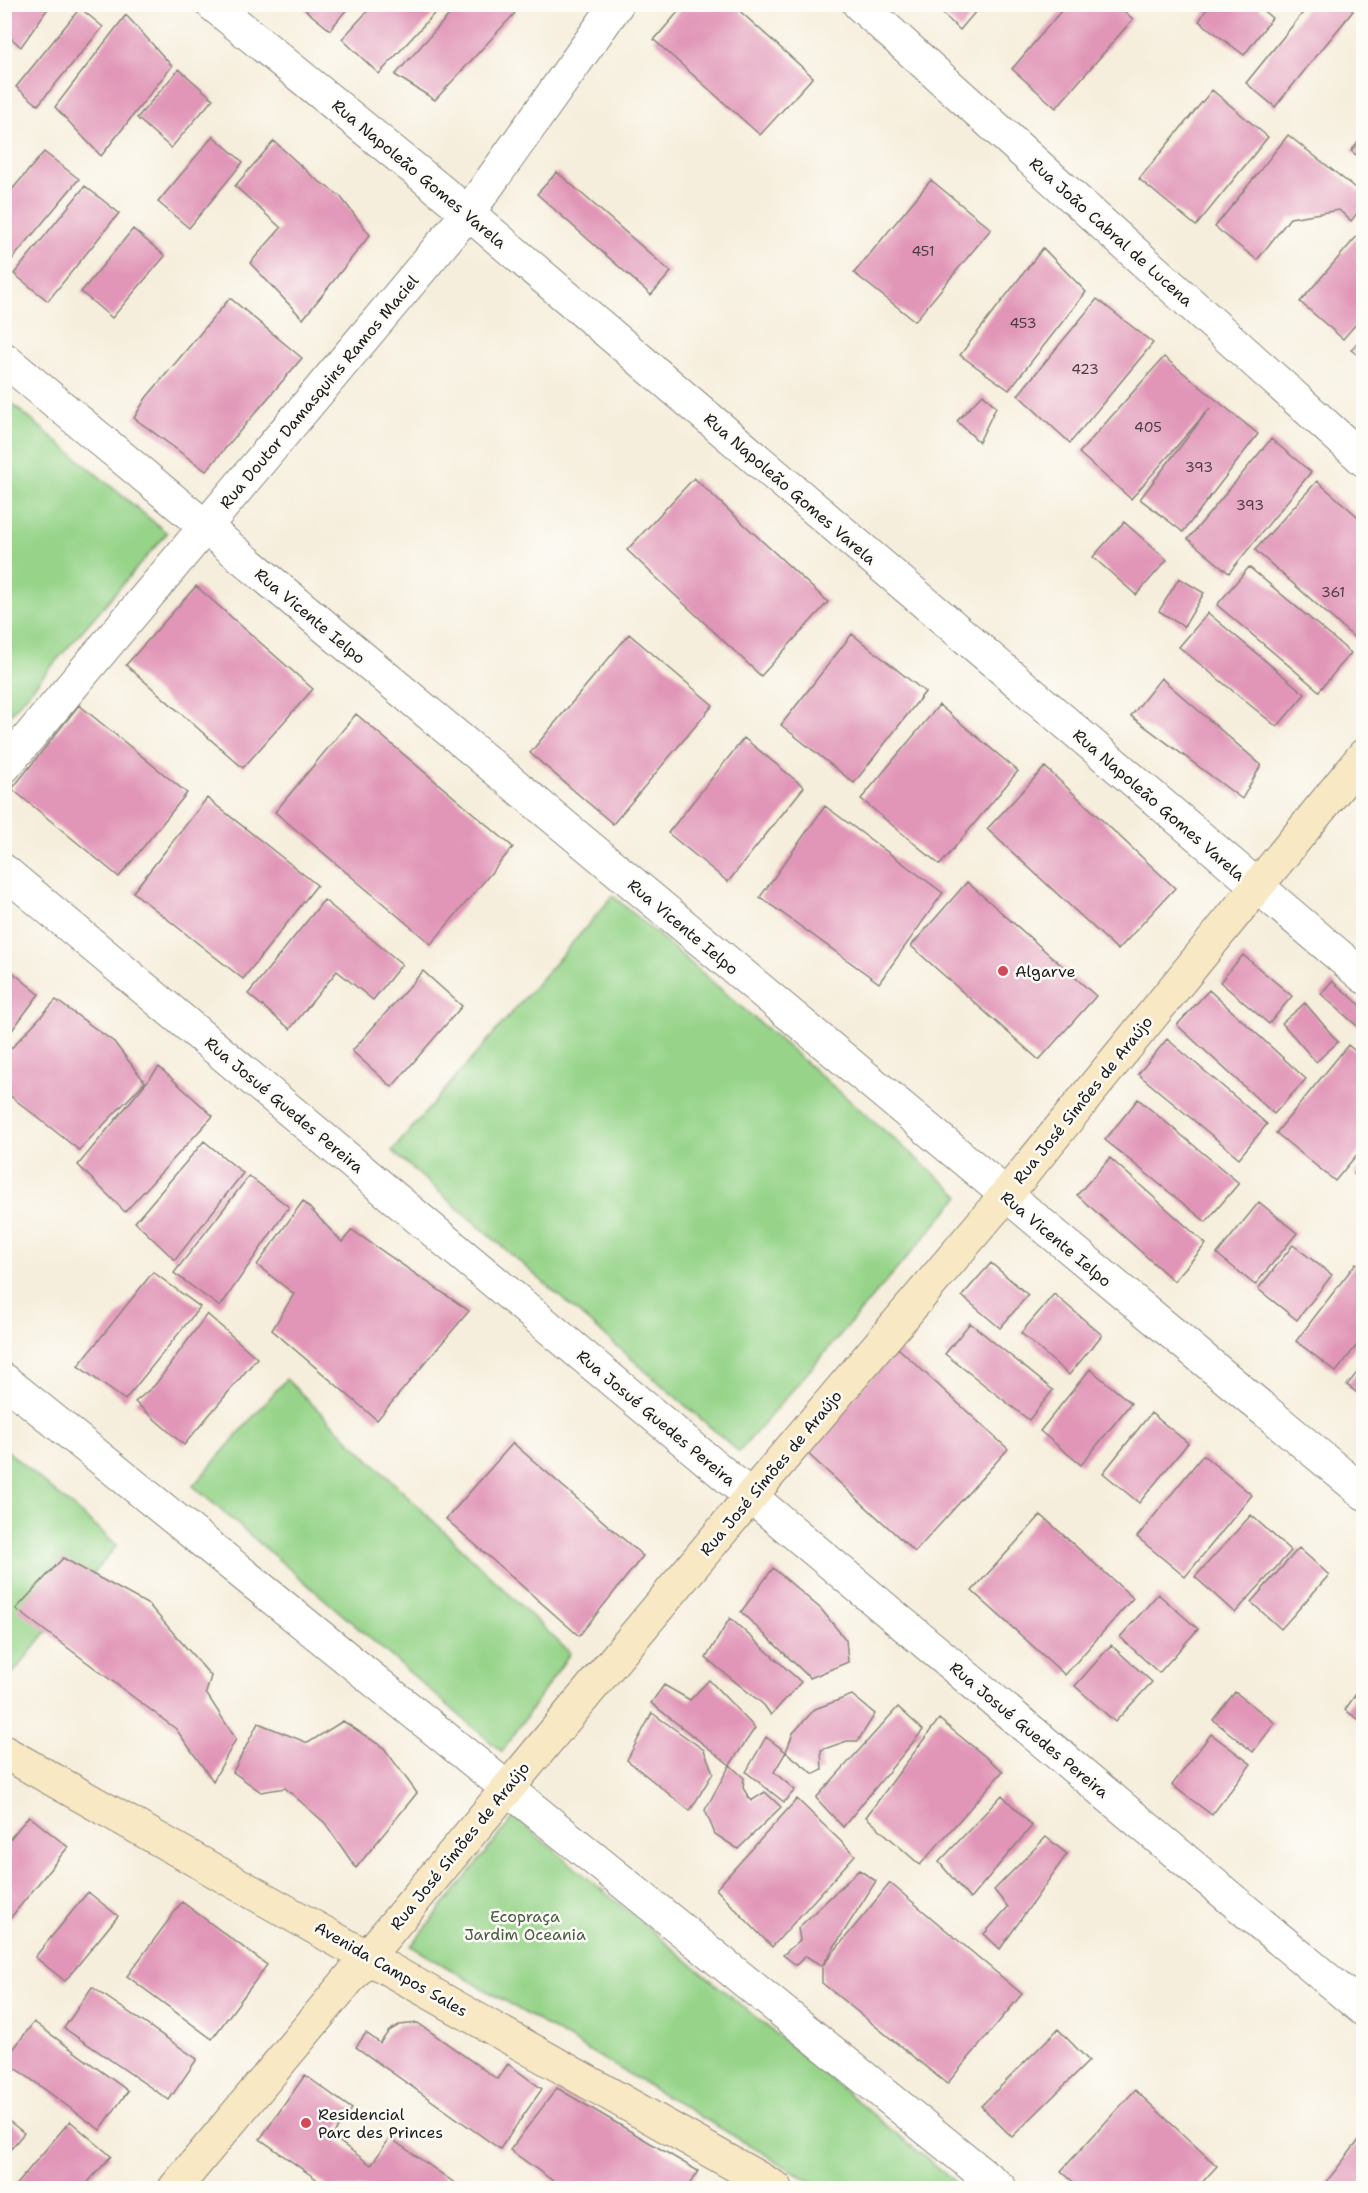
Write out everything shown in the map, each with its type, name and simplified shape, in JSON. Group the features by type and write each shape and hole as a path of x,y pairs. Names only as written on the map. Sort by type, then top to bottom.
{"street":[{"name":"Rua Napoleão Gomes Varela","path":"212,4 468,213 1255,887 1364,977"},
{"name":"Rua Doutor Damasquins Ramos Maciel","path":"4,767 206,529 468,213 617,4"},
{"name":"Rua João Cabral de Lucena","path":"859,4 1364,460"},
{"name":"Rua Vicente Ielpo","path":"4,359 1364,1493"},
{"name":"Rua José Simões de Araújo","path":"175,2188 750,1497 1005,1196 1364,755"},
{"name":"Rua Josué Guedes Pereira","path":"4,871 1364,2010"},
{"path":"4,1380 1000,2188"},
{"name":"Avenida Campos Sales","path":"4,1752 369,1956 776,2188"}],"green space":[{"path":"5,398 167,533 5,720"},
{"path":"613,896 960,1196 739,1452 392,1151"},
{"path":"286,1379 570,1653 502,1752 193,1486"},
{"path":"5,1449 117,1545 5,1683"},
{"name":"Ecopraça Jardim Oceania","path":"514,1817 962,2188 822,2188 411,1946"}],"building":[{"path":"4,4 51,4 21,47 4,32"},
{"path":"298,4 351,4 330,30"},
{"path":"374,4 443,4 379,74 342,39"},
{"path":"459,4 501,4 515,13 435,100 395,75"},
{"path":"685,4 732,4 813,77 760,135 654,40"},
{"path":"932,4 982,4 960,30"},
{"path":"1067,4 1116,4 1133,19 1056,108 1012,69"},
{"path":"1210,4 1255,4 1272,18 1244,55 1199,21"},
{"path":"1310,4 1344,4 1353,11 1275,107 1246,83"},
{"path":"80,8 103,27 38,105 16,87"},
{"path":"126,15 172,66 101,156 55,107"},
{"path":"179,69 213,99 171,148 137,118"},
{"path":"1212,90 1268,137 1196,226 1139,179"},
{"path":"1288,135 1364,195 1364,205 1351,221 1339,210 1290,218 1257,260 1215,227"},
{"path":"1364,135 1364,161 1351,151"},
{"path":"213,136 243,162 189,228 158,202"},
{"path":"274,141 313,177 340,196 370,235 303,319 250,263 281,228 235,186"},
{"path":"44,152 79,179 4,269 4,199"},
{"path":"557,172 671,272 651,295 537,194"},
{"path":"931,180 991,229 915,321 854,273"},
{"path":"85,186 119,213 48,301 14,274"},
{"path":"1364,228 1364,315 1343,339 1300,302"},
{"path":"133,229 165,256 112,318 81,292"},
{"path":"1043,248 1086,292 1009,390 960,355"},
{"path":"230,298 302,358 206,471 134,418 146,398"},
{"path":"1097,299 1153,343 1070,443 1018,395"},
{"path":"1364,335 1364,360 1351,350"},
{"path":"1164,357 1258,434 1183,532 1140,499 1210,408 1131,499 1079,453"},
{"path":"983,394 996,407 979,442 957,421"},
{"path":"1271,439 1311,472 1229,573 1188,539"},
{"path":"694,478 828,602 761,676 627,550"},
{"path":"1317,481 1364,522 1364,633 1357,640 1255,550"},
{"path":"1124,522 1167,560 1136,595 1093,557"},
{"path":"1249,567 1351,653 1319,691 1217,605"},
{"path":"1179,578 1204,593 1184,627 1159,611"},
{"path":"196,586 313,689 243,768 126,665"},
{"path":"1208,613 1305,694 1277,727 1179,647"},
{"path":"629,634 713,705 613,824 530,753"},
{"path":"852,634 925,692 854,783 781,725"},
{"path":"1161,678 1261,765 1242,799 1131,716"},
{"path":"79,705 187,793 119,877 12,789"},
{"path":"939,705 1018,771 940,865 861,799"},
{"path":"356,714 513,847 431,944 275,812"},
{"path":"744,738 804,787 728,882 668,833"},
{"path":"1045,767 1175,888 1118,950 987,829"},
{"path":"207,798 317,885 243,979 133,892"},
{"path":"825,806 943,893 879,983 760,897"},
{"name":"Algarve","path":"967,882 1096,996 1039,1060 911,946"},
{"path":"324,900 402,964 373,1000 337,971 290,1029 248,994"},
{"path":"1243,955 1292,996 1269,1024 1220,982"},
{"path":"4,965 39,994 4,1041"},
{"path":"423,971 462,1006 392,1087 352,1051"},
{"path":"1332,981 1364,1008 1364,1032 1321,994"},
{"path":"1209,990 1306,1079 1274,1114 1177,1025"},
{"path":"56,1000 114,1042 145,1082 79,1150 4,1091 4,1056"},
{"path":"1305,1003 1338,1042 1316,1062 1282,1023"},
{"path":"1167,1039 1267,1124 1239,1158 1138,1074"},
{"path":"1348,1045 1364,1058 1364,1146 1335,1181 1276,1133"},
{"path":"159,1067 213,1116 125,1212 78,1165"},
{"path":"1138,1099 1239,1183 1206,1222 1105,1140"},
{"path":"204,1141 243,1173 175,1260 135,1222"},
{"path":"1110,1158 1206,1244 1174,1281 1077,1195"},
{"path":"1364,1164 1364,1182 1354,1174"},
{"path":"249,1176 289,1207 220,1307 174,1273"},
{"path":"303,1201 342,1242 352,1230 469,1311 377,1420 272,1330 294,1294 257,1265"},
{"path":"1259,1202 1297,1233 1255,1285 1217,1254"},
{"path":"1293,1245 1332,1275 1297,1320 1258,1289"},
{"path":"991,1263 1028,1295 1000,1328 962,1296"},
{"path":"1356,1263 1364,1269 1364,1336 1336,1372 1296,1341"},
{"path":"153,1272 200,1307 125,1400 78,1366"},
{"path":"1054,1294 1102,1335 1069,1375 1021,1333"},
{"path":"207,1314 257,1358 184,1445 135,1402 155,1385"},
{"path":"970,1323 1053,1390 1029,1420 945,1354"},
{"path":"898,1348 1008,1449 915,1552 805,1451"},
{"path":"1364,1364 1364,1398 1347,1385"},
{"path":"1090,1369 1131,1403 1081,1465 1040,1431"},
{"path":"1151,1413 1188,1443 1139,1503 1103,1473"},
{"path":"513,1443 643,1556 579,1636 446,1519"},
{"path":"1203,1455 1252,1495 1185,1577 1137,1537"},
{"path":"1041,1515 1133,1598 1065,1675 972,1591"},
{"path":"1251,1515 1291,1551 1235,1613 1195,1577"},
{"path":"1299,1548 1329,1575 1281,1629 1251,1602"},
{"path":"63,1558 149,1605 211,1676 206,1693 236,1739 213,1781 176,1729 16,1609"},
{"path":"773,1568 821,1609 846,1640 848,1662 810,1678 741,1612"},
{"path":"1158,1594 1198,1629 1159,1673 1120,1637"},
{"path":"730,1618 801,1682 771,1715 764,1705 706,1658"},
{"path":"1111,1645 1152,1682 1115,1722 1075,1686"},
{"path":"709,1680 755,1728 730,1765 651,1703 664,1685 690,1700"},
{"path":"1364,1682 1364,1723 1345,1710"},
{"path":"1235,1692 1275,1723 1253,1752 1213,1720"},
{"path":"852,1695 875,1714 858,1741 847,1741 821,1750 822,1770 814,1774 786,1752 793,1733 815,1709"},
{"path":"898,1707 923,1730 843,1827 816,1798"},
{"path":"652,1713 704,1750 713,1773 690,1811 627,1760"},
{"path":"939,1719 1003,1771 920,1865 866,1817"},
{"path":"343,1721 384,1748 417,1793 356,1868 325,1823 285,1788 261,1792 233,1772 258,1723 308,1743"},
{"path":"1211,1734 1251,1764 1212,1815 1172,1785"},
{"path":"766,1737 786,1752 774,1772 795,1790 784,1802 746,1772"},
{"path":"730,1765 744,1778 743,1788 751,1801 765,1792 781,1807 738,1849 715,1834 705,1810"},
{"path":"1002,1795 1032,1826 970,1899 939,1862"},
{"path":"797,1799 855,1855 772,1947 716,1889"},
{"path":"29,1816 68,1847 4,1926 4,1846"},
{"path":"1046,1837 1067,1854 1000,1949 984,1934 1008,1907 994,1890"},
{"path":"859,1870 876,1881 822,1966 806,1956 796,1965 783,1955 800,1940 798,1928"},
{"path":"890,1883 1022,1994 947,2084 822,1983 822,1966"},
{"path":"88,1892 118,1916 65,1981 35,1957"},
{"path":"182,1902 267,1965 212,2039 127,1976"},
{"path":"92,1987 197,2059 169,2100 64,2028"},
{"path":"34,2022 128,2091 100,2130 5,2060"},
{"path":"418,2023 497,2079 508,2064 542,2089 500,2149 356,2047 366,2033 380,2043 389,2031 399,2025"},
{"path":"1058,2029 1089,2061 1012,2137 981,2106"},
{"name":"Residencial Parc des Princes","path":"305,2075 352,2109 332,2136 371,2165 390,2138 462,2188 329,2188 260,2139"},
{"path":"557,2088 698,2171 687,2188 563,2188 510,2150"},
{"path":"1135,2090 1217,2166 1197,2188 1080,2188 1061,2171"},
{"path":"4,2117 24,2133 4,2157"},
{"path":"70,2121 111,2156 83,2188 13,2188"},
{"path":"1364,2134 1364,2188 1326,2188 1323,2186"}],"place":[{"name":"Algarve","path":"1003,971"},
{"name":"Residencial Parc des Princes","path":"306,2123"}]}
